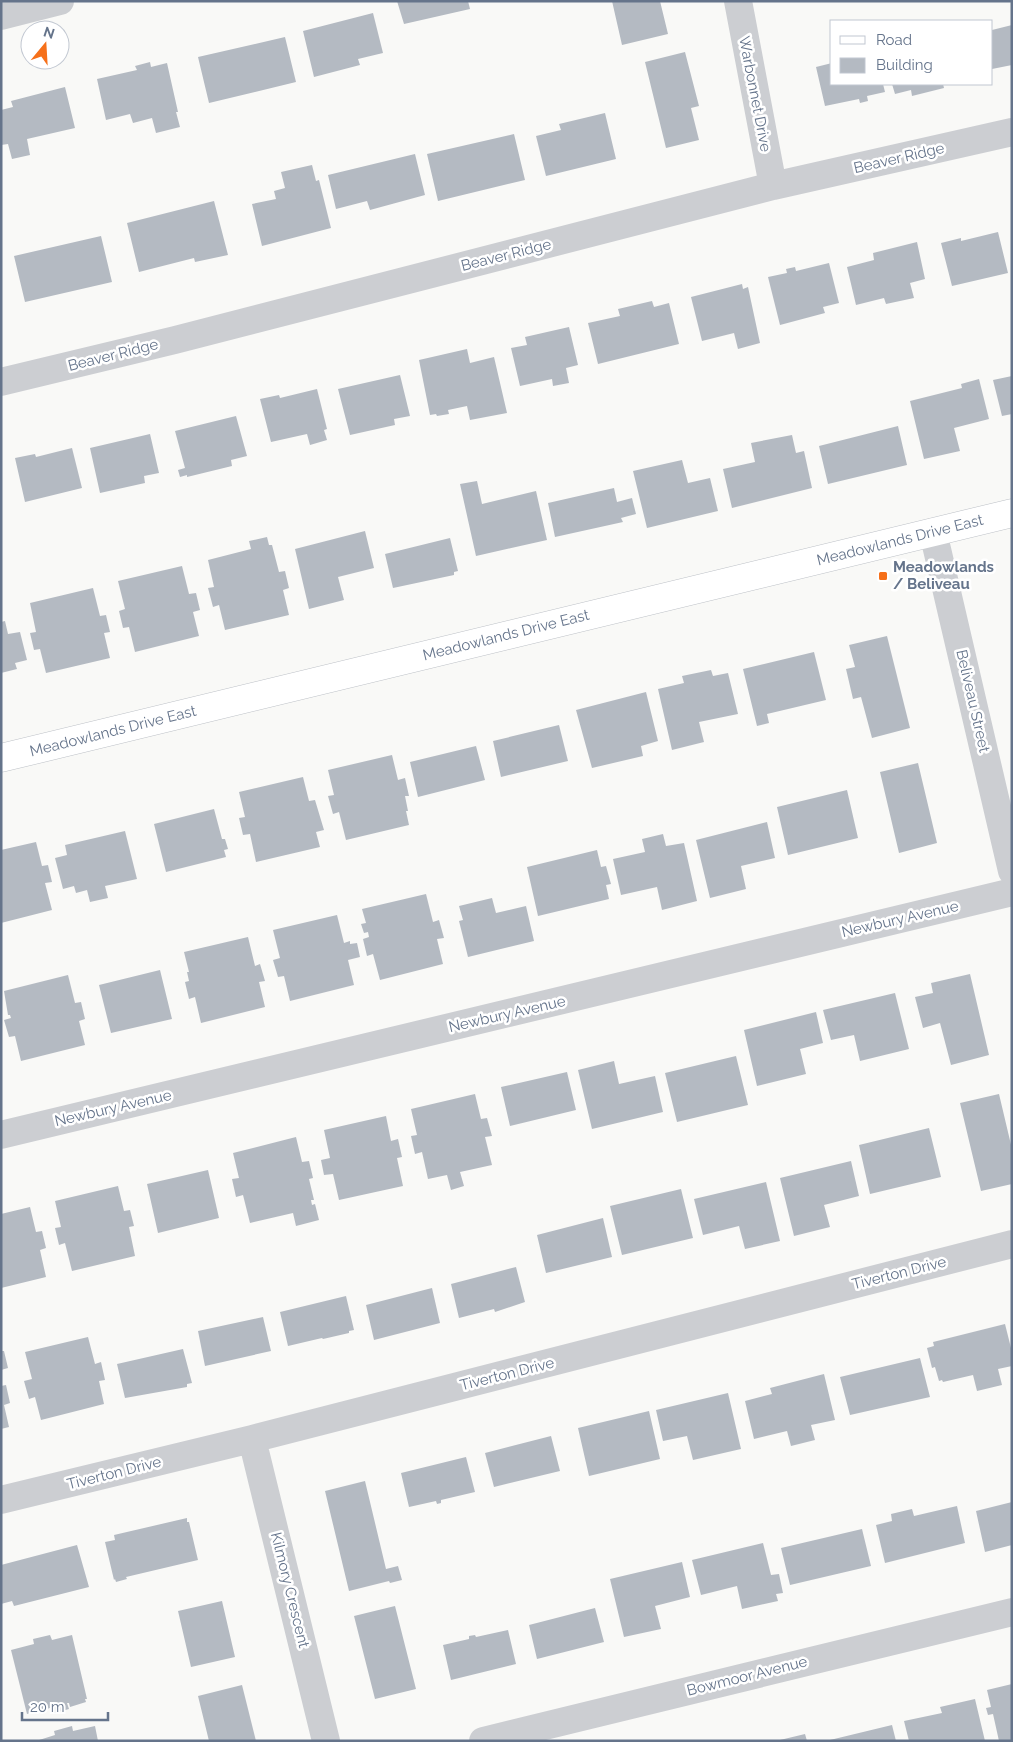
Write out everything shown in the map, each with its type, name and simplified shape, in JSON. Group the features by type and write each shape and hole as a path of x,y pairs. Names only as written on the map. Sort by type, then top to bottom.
{"main road":[{"name":"Meadowlands Drive East","path":"1,758 1012,513"}],"street":[{"path":"1,16 60,1"},
{"name":"Warbonnet Drive","path":"738,1 773,186"},
{"name":"Beaver Ridge","path":"1,382 175,340 773,186 1012,132"},
{"name":"Beliveau Street","path":"933,532 1012,871"},
{"name":"Newbury Avenue","path":"1,1135 1012,892"},
{"name":"Tiverton Drive","path":"1,1500 252,1439 1012,1244"},
{"name":"Kilmory Crescent","path":"252,1439 326,1741"},
{"name":"Bowmoor Avenue","path":"483,1741 1012,1612"}],"building":[{"path":"397,1 468,1 470,9 404,24"},
{"path":"612,1 660,1 668,34 622,45"},
{"path":"373,13 383,53 358,59 360,65 314,77 303,31"},
{"path":"1012,25 1012,65 993,69 993,30"},
{"path":"285,37 296,82 209,103 198,57"},
{"path":"685,52 699,106 691,108 699,140 666,148 645,62"},
{"path":"150,62 151,67 167,63 180,127 156,133 152,118 133,123 130,114 106,120 97,79 137,70 135,66"},
{"path":"830,64 830,85 883,85 885,92 867,96 868,101 860,103 859,99 825,106 816,67"},
{"path":"892,85 943,85 944,88 912,96 911,90 895,94"},
{"path":"65,87 75,128 27,139 30,155 12,159 8,144 1,145 1,110 13,107 11,101"},
{"path":"605,113 616,159 546,176 536,136 561,130 559,124"},
{"path":"514,134 525,180 438,201 427,154"},
{"path":"415,154 425,195 370,210 367,201 336,209 328,175"},
{"path":"312,165 316,181 319,180 331,228 262,246 252,204 276,199 274,191 285,188 281,172"},
{"path":"214,201 228,255 195,262 194,258 139,272 127,223"},
{"path":"998,232 1008,273 952,286 941,243 961,238 961,241"},
{"path":"101,236 112,282 25,302 14,256"},
{"path":"917,242 925,279 910,283 914,298 886,304 884,298 856,305 847,267 874,260 873,253"},
{"path":"829,263 839,303 823,307 825,313 780,325 768,277 787,273 786,269 795,267 796,271"},
{"path":"742,284 743,289 748,287 760,343 738,349 734,333 702,341 691,297"},
{"path":"652,301 654,307 669,303 679,344 598,364 588,323 620,316 618,309"},
{"path":"569,327 578,365 566,368 569,383 553,386 552,379 520,386 511,348 527,345 525,337"},
{"path":"467,349 470,363 494,357 507,413 470,420 467,406 448,410 449,414 430,415 419,360"},
{"path":"400,375 410,416 394,419 395,425 350,435 338,389"},
{"path":"1012,376 1012,414 1002,416 993,380"},
{"path":"979,379 989,419 954,428 960,451 924,459 910,401 962,388 961,384"},
{"path":"317,389 327,429 324,430 327,440 310,445 307,434 271,442 260,399 279,395 280,398"},
{"path":"236,416 247,456 231,460 232,466 180,477 178,470 185,468 175,431"},
{"path":"898,426 907,465 828,484 819,446"},
{"path":"150,434 159,473 144,476 145,483 100,493 90,448"},
{"path":"792,435 796,453 804,451 812,488 732,508 723,469 755,462 751,443"},
{"path":"72,448 82,488 25,502 15,458 35,454 36,457"},
{"path":"682,460 688,483 710,478 718,511 647,528 633,471"},
{"path":"477,481 482,504 536,491 547,540 476,556 460,484"},
{"path":"614,488 617,502 632,498 636,514 621,518 623,522 555,537 548,503"},
{"path":"365,531 374,568 338,577 344,600 309,609 295,549"},
{"path":"267,537 269,545 272,545 279,572 285,571 289,588 283,590 289,615 225,630 219,605 213,607 208,588 214,587 208,560 251,549 249,541"},
{"path":"450,538 458,571 454,572 454,575 393,588 385,554"},
{"path":"182,566 189,594 196,593 200,610 193,612 199,636 135,652 129,627 123,628 119,611 125,609 118,581"},
{"path":"93,588 100,616 106,615 110,632 104,633 110,658 46,673 40,649 34,650 30,633 36,632 30,603"},
{"path":"5,621 8,634 20,632 27,660 15,663 17,669 1,673 1,622"},
{"path":"887,636 910,728 872,738 861,697 853,699 846,669 855,667 849,645"},
{"path":"814,652 826,700 767,714 769,723 757,726 743,669"},
{"path":"711,670 713,676 728,673 738,714 699,722 704,742 672,750 658,689 684,683 682,676"},
{"path":"646,692 658,741 641,746 643,756 592,768 576,710"},
{"path":"559,725 568,761 501,777 493,741"},
{"path":"476,746 485,780 418,797 410,762"},
{"path":"392,755 398,780 405,778 409,796 405,796 409,825 346,840 339,812 333,814 328,796 334,795 328,770"},
{"path":"918,763 937,843 899,853 880,772"},
{"path":"303,777 309,801 315,800 324,830 316,832 320,847 256,862 250,834 243,835 239,818 245,817 239,792"},
{"path":"847,790 858,838 788,855 777,807"},
{"path":"214,809 222,839 225,839 228,849 224,850 226,857 166,872 154,824"},
{"path":"767,822 775,858 741,866 746,889 710,898 696,840"},
{"path":"125,831 137,879 105,886 108,898 90,902 87,890 76,893 74,886 63,889 55,858 67,855 65,845"},
{"path":"663,834 666,846 684,843 697,901 662,910 657,887 621,895 613,859 645,852 642,839"},
{"path":"36,842 42,866 48,865 52,882 45,883 52,910 1,923 1,850"},
{"path":"597,850 601,867 606,866 611,884 606,885 609,899 538,916 527,867"},
{"path":"426,894 433,922 439,920 444,938 437,939 443,964 380,980 373,954 367,956 363,939 369,937 368,932 364,933 361,924 366,923 362,909"},
{"path":"492,898 496,913 526,906 534,941 468,957 459,921 463,920 459,906"},
{"path":"337,915 344,943 350,941 350,944 357,943 360,957 348,960 354,985 290,1001 284,976 278,977 273,960 280,958 273,930"},
{"path":"248,937 255,966 260,964 265,981 259,982 265,1007 201,1023 195,997 189,999 185,982 189,981 187,972 189,972 184,952"},
{"path":"160,970 172,1019 111,1033 99,985"},
{"path":"970,974 989,1055 951,1065 940,1023 923,1028 915,997 933,993 931,983"},
{"path":"68,975 75,1003 81,1002 85,1019 79,1021 85,1045 21,1061 15,1036 9,1037 4,1020 11,1018 8,1015 4,991"},
{"path":"895,993 909,1049 860,1061 854,1035 831,1040 823,1010"},
{"path":"816,1012 823,1043 800,1049 806,1074 757,1086 744,1030"},
{"path":"736,1056 748,1105 677,1122 665,1073"},
{"path":"614,1061 619,1084 655,1076 663,1112 592,1129 578,1070"},
{"path":"567,1072 576,1110 510,1126 501,1087"},
{"path":"475,1094 481,1119 487,1118 492,1136 485,1137 492,1165 460,1172 464,1186 451,1190 447,1175 428,1179 422,1152 415,1154 411,1136 417,1135 411,1109"},
{"path":"999,1094 1012,1149 1012,1184 981,1191 960,1103"},
{"path":"386,1116 391,1141 398,1139 402,1157 397,1158 403,1186 339,1200 333,1174 324,1175 321,1160 330,1158 324,1130"},
{"path":"929,1128 941,1177 870,1194 859,1145"},
{"path":"296,1137 302,1162 309,1161 313,1178 309,1179 314,1200 311,1200 312,1205 315,1204 319,1220 296,1226 293,1213 250,1223 243,1195 236,1197 232,1179 239,1178 233,1153"},
{"path":"851,1161 859,1196 824,1205 830,1227 794,1236 780,1178"},
{"path":"208,1170 219,1218 158,1233 147,1184"},
{"path":"766,1182 780,1241 745,1249 739,1226 703,1235 694,1199"},
{"path":"118,1186 124,1211 130,1210 134,1226 129,1227 135,1256 72,1271 65,1243 59,1245 55,1228 61,1227 55,1201"},
{"path":"681,1189 693,1238 622,1255 610,1206"},
{"path":"30,1207 36,1232 42,1231 46,1248 40,1250 46,1277 1,1288 1,1214"},
{"path":"603,1218 612,1257 546,1273 537,1235"},
{"path":"516,1267 525,1302 495,1312 494,1309 459,1318 451,1284"},
{"path":"432,1288 440,1323 374,1340 366,1305"},
{"path":"346,1296 354,1330 349,1331 349,1333 288,1346 280,1312"},
{"path":"263,1317 271,1351 205,1366 198,1331"},
{"path":"1005,1324 1012,1352 1012,1366 998,1369 1002,1385 977,1391 973,1375 943,1382 942,1380 939,1381 935,1367 932,1368 927,1348 934,1346 933,1342"},
{"path":"88,1337 95,1364 101,1362 105,1380 99,1381 104,1404 41,1420 35,1397 29,1399 24,1381 32,1379 25,1352"},
{"path":"183,1349 192,1383 187,1384 187,1387 125,1398 117,1364"},
{"path":"1,1351 4,1351 8,1368 1,1370"},
{"path":"920,1358 930,1397 850,1415 840,1377"},
{"path":"824,1374 835,1420 811,1425 815,1440 791,1446 787,1431 754,1439 745,1401 772,1394 770,1388"},
{"path":"6,1385 10,1403 4,1405 9,1427 1,1429 1,1386"},
{"path":"728,1393 741,1449 693,1460 687,1436 663,1441 656,1410"},
{"path":"649,1411 660,1459 589,1476 578,1428"},
{"path":"551,1436 560,1471 494,1487 485,1453"},
{"path":"466,1457 475,1492 441,1500 441,1503 437,1504 436,1501 409,1507 401,1473"},
{"path":"365,1481 386,1569 398,1566 402,1580 390,1583 389,1581 349,1591 325,1491"},
{"path":"1012,1502 1012,1545 985,1552 976,1511"},
{"path":"957,1506 965,1543 885,1563 876,1525 892,1521 891,1514 912,1509 914,1516"},
{"path":"187,1518 198,1560 126,1577 127,1579 116,1582 114,1580 105,1542 115,1540 114,1535"},
{"path":"862,1529 871,1566 790,1585 781,1548"},
{"path":"763,1543 771,1575 779,1574 783,1593 776,1594 778,1601 742,1609 737,1586 701,1595 692,1560"},
{"path":"77,1545 89,1587 14,1606 12,1601 1,1604 1,1565"},
{"path":"682,1562 690,1597 655,1606 661,1629 624,1637 610,1579"},
{"path":"222,1601 235,1657 191,1667 178,1611"},
{"path":"395,1606 416,1689 375,1699 354,1616"},
{"path":"595,1608 604,1642 537,1659 529,1625"},
{"path":"508,1630 516,1664 451,1680 443,1645 469,1639 469,1636 475,1635 476,1637"},
{"path":"50,1635 52,1640 72,1635 87,1699 85,1699 86,1702 70,1707 69,1703 67,1703 69,1709 51,1714 50,1708 27,1714 11,1650 34,1644 33,1639"},
{"path":"1012,1684 1012,1741 999,1741 993,1714 988,1715 986,1708 991,1707 987,1690"},
{"path":"242,1685 256,1741 209,1741 198,1696"},
{"path":"975,1699 985,1741 909,1741 904,1721 942,1713 940,1707"},
{"path":"892,1725 896,1741 830,1741 830,1740"},
{"path":"72,1726 73,1731 95,1726 98,1741 36,1741 55,1735 54,1731"},
{"path":"805,1734 807,1741 780,1741 780,1740"}],"place":[{"name":"Meadowlands / Beliveau","path":"883,576"}]}
